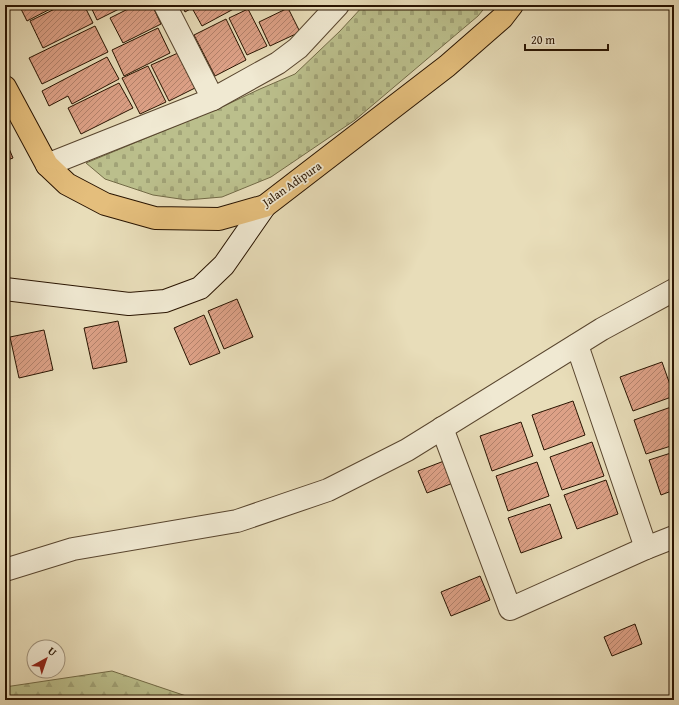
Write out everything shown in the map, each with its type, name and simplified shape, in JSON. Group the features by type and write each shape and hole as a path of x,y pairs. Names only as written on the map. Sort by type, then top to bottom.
{"highway":[{"name":"Jalan Adipura","path":"5,87 47,165 67,184 105,204 156,218 219,219 264,206 447,66 502,18 512,5"}],"street":[{"path":"164,5 213,99"},
{"path":"47,165 213,99 278,63 298,48 335,6"},
{"path":"5,289 129,304 166,301 200,288 224,265 264,206"},
{"path":"5,570 73,549 237,520 328,490 406,450 602,329 674,290"},
{"path":"577,345 646,548"},
{"path":"442,428 510,609 674,537"}],"green space":[{"path":"364,5 487,5 478,16 355,120 271,177 222,197 187,200 153,195 105,179 86,163 224,106 295,74 340,31"},
{"path":"112,671 198,700 5,700 5,687"}],"building":[{"path":"19,5 58,5 27,21"},
{"path":"63,5 84,5 93,23 43,48 30,21"},
{"path":"90,5 127,5 97,20"},
{"path":"136,5 152,5 161,24 123,43 110,18"},
{"path":"182,5 241,5 202,26 192,8 185,12"},
{"path":"288,8 300,32 270,46 259,22"},
{"path":"248,9 267,46 247,55 229,18"},
{"path":"226,19 246,60 215,76 194,35"},
{"path":"95,26 108,52 42,84 29,58"},
{"path":"158,28 170,53 124,76 112,50"},
{"path":"178,53 195,88 169,101 151,65"},
{"path":"107,57 119,79 72,104 68,96 49,106 42,91"},
{"path":"148,66 166,102 140,114 122,78"},
{"path":"119,83 133,108 81,134 68,108"},
{"path":"5,139 13,158 5,161"},
{"path":"237,299 253,337 224,349 208,311"},
{"path":"204,315 220,353 190,365 174,328"},
{"path":"118,321 127,362 93,369 84,328"},
{"path":"44,330 53,370 19,378 10,337"},
{"path":"662,362 674,396 633,411 620,377"},
{"path":"573,401 585,435 544,450 532,415"},
{"path":"674,406 674,445 646,454 634,420"},
{"path":"521,422 533,456 492,471 480,436"},
{"path":"592,442 604,476 562,490 550,457"},
{"path":"674,452 674,490 661,495 649,460"},
{"path":"444,461 453,483 427,493 418,471"},
{"path":"537,462 549,496 508,511 496,476"},
{"path":"606,480 618,514 577,529 564,495"},
{"path":"550,504 562,538 521,553 508,518"},
{"path":"480,576 490,600 451,616 441,592"},
{"path":"635,624 642,644 612,656 604,637"}]}
